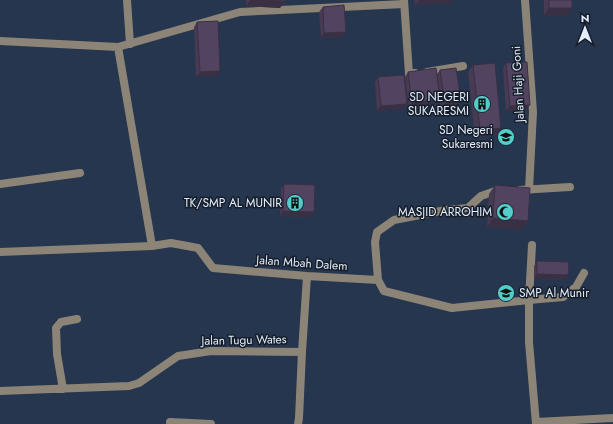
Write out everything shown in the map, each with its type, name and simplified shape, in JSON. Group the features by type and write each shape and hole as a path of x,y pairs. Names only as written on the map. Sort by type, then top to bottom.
{"street":[{"path":"127,0 130,44"},
{"name":"Jalan Haji Goni","path":"525,0 533,112 529,190"},
{"path":"0,41 118,47 240,12 404,2 409,74 463,66"},
{"path":"118,47 152,246"},
{"path":"0,184 80,173"},
{"path":"570,187 529,190 498,190 481,196 468,208 446,210 394,220 377,232 375,242 378,280 384,291 452,308 563,297 576,287 584,273"},
{"name":"Jalan Mbah Dalem","path":"0,252 152,246 170,243 198,248 213,268 378,280"},
{"path":"532,245 529,300 529,342 536,423 613,418"},
{"name":"Jalan Tugu Wates","path":"0,391 129,386 139,383 178,356 211,351 302,352 307,276"},
{"path":"63,389 57,354 56,328 61,322 77,320"},
{"path":"298,424 302,352"},
{"path":"170,422 211,424"}],"building":[{"path":"549,0 572,0 572,8 549,8"},
{"path":"344,5 346,32 324,33 323,7"},
{"path":"218,21 220,71 200,72 197,22"},
{"name":"SD NEGERI SUKARESMI","path":"527,62 530,105 510,106 506,63"},
{"name":"SD NEGERI SUKARESMI","path":"495,63 501,128 480,130 473,65"},
{"path":"436,68 440,99 412,103 408,72"},
{"path":"456,68 461,101 445,103 440,70"},
{"path":"404,75 407,104 381,106 378,77"},
{"name":"TK/SMP AL MUNIR","path":"284,184 315,185 314,212 283,211"},
{"name":"MASJID ARROHIM","path":"495,185 530,188 528,221 493,218"},
{"path":"537,261 569,262 568,275 537,274"}],"place":[{"name":"SD NEGERI SUKARESMI","path":"482,104"},
{"name":"SD Negeri Sukaresmi","path":"506,137"},
{"name":"TK/SMP AL MUNIR","path":"295,203"},
{"name":"MASJID ARROHIM","path":"505,212"},
{"name":"SMP Al Munir","path":"506,293"}]}
